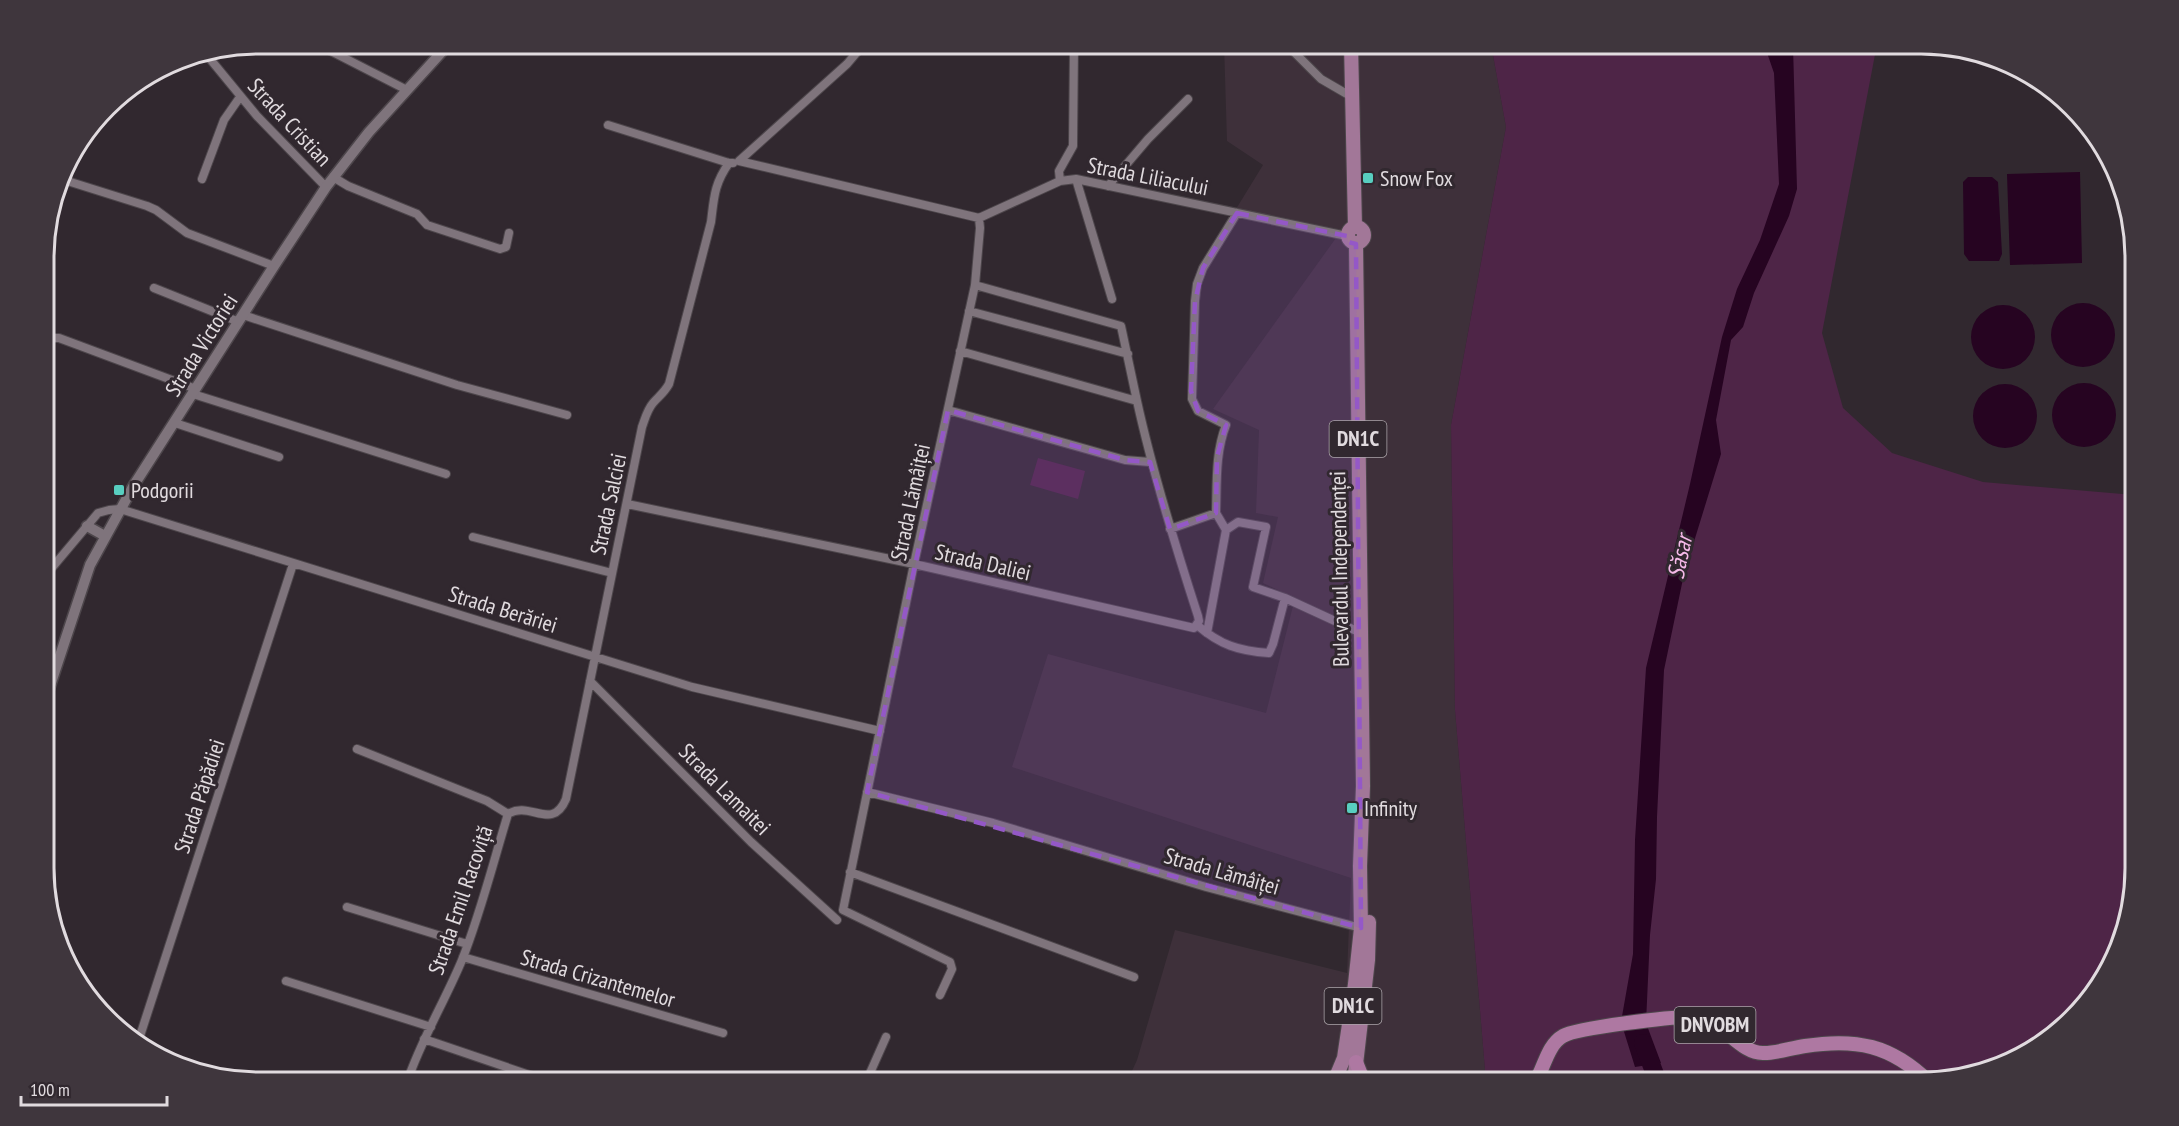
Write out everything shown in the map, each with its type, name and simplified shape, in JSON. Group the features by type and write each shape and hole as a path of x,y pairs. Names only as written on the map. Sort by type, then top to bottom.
{"highway":[{"name":"DNVOBM","path":"1540,1072 1551,1049 1562,1036 1662,1019 1696,1017 1713,1023 1731,1038 1762,1054 1825,1043 1850,1042 1869,1046 1908,1063 1918,1072"},
{"path":"1356,1062 1360,1072"}],"main road":[{"name":"Bulevardul Independenței","path":"1338,1072 1344,1058 1351,1021 1360,928 1363,786 1351,54"},
{"name":"Bulevardul Independenței","path":"1355,1072 1369,930 1363,786"}],"street":[{"path":"336,54 407,90"},
{"name":"Strada Victoriei","path":"54,674 90,565 120,509 330,182 440,54"},
{"path":"739,162 856,54"},
{"path":"1060,181 1059,171 1073,146 1074,54"},
{"path":"1296,54 1321,79 1352,97"},
{"name":"Strada Cristian","path":"211,60 240,97 330,182 348,186 417,214 427,225 500,249 506,247 509,233"},
{"path":"202,179 224,120 240,97"},
{"path":"1108,186 1148,139 1188,99"},
{"path":"608,125 729,164 739,162 979,219"},
{"name":"Strada Salciei","path":"508,814 522,810 545,815 553,814 562,808 566,799 642,427 650,408 663,395 669,384 711,222 713,196 717,183 729,164"},
{"path":"1076,179 1112,299"},
{"name":"Strada Liliacului","path":"979,219 1060,181 1076,179 1353,235"},
{"path":"68,182 147,206 187,233 274,266"},
{"path":"1207,633 1226,530 1216,513 1218,457 1220,440 1226,425 1198,411 1192,399 1195,301 1197,284 1203,268 1237,213"},
{"name":"Strada Lămâiței","path":"940,995 952,969 950,962 843,910 914,564 975,285 979,219"},
{"path":"975,285 1121,326 1150,462 1198,616 1193,626 1215,640 1250,652 1269,653 1274,644 1285,598"},
{"path":"154,288 241,319 457,385 567,415"},
{"path":"969,311 1128,354"},
{"path":"54,338 194,391 446,474"},
{"path":"960,351 1137,401"},
{"path":"948,410 1125,460 1150,462"},
{"path":"175,423 279,457"},
{"name":"Strada Daliei","path":"627,504 914,564 1193,626"},
{"path":"54,565 98,513 120,509"},
{"name":"Strada Berăriei","path":"120,509 692,687 880,731"},
{"path":"1170,529 1216,513"},
{"path":"1226,530 1238,522 1266,527 1253,587 1285,598 1361,633"},
{"path":"87,526 105,536"},
{"path":"473,537 612,573"},
{"name":"Strada Păpădiei","path":"141,1035 294,564"},
{"name":"Strada Lamaitei","path":"590,681 751,842 837,920"},
{"name":"Strada Emil Racoviță","path":"357,749 487,801 508,814 463,957 411,1072"},
{"name":"Strada Lămâiței","path":"867,792 993,823 1206,887 1360,928"},
{"path":"850,872 1134,977"},
{"path":"347,907 467,944"},
{"name":"Strada Crizantemelor","path":"463,957 723,1033"},
{"path":"286,981 431,1027"},
{"path":"870,1072 886,1037"},
{"path":"424,1040 520,1072"}],"highlighted area":[{"path":"1237,213 1347,236 1348,242 1356,244 1361,928 867,792 948,410 1125,460 1150,462 1170,529 1216,513 1217,457 1226,425 1198,411 1191,391 1195,301 1203,268"}],"shaded area":[{"path":"1224,54 1493,54 1506,127 1451,425 1455,710 1485,1072 1132,1072 1175,930 1347,973 1351,878 1012,767 1048,654 1266,713 1295,598 1263,583 1278,517 1256,513 1259,430 1213,409 1341,231 1236,209 1263,165 1227,141"},
{"path":"1493,54 1875,54 1822,333 1843,408 1892,453 1983,482 2125,494 2125,868 2123,895 2114,934 2091,982 2056,1021 2035,1038 1987,1061 1935,1072 1485,1072 1455,710 1451,425 1506,127"},
{"path":"1038,458 1085,471 1078,499 1030,485"}],"water":[{"path":"1767,54 1793,54 1797,189 1789,216 1754,293 1743,327 1731,340 1716,420 1721,454 1684,574 1664,670 1656,879 1650,935 1646,1023 1661,1063 1635,1067 1621,1022 1633,954 1635,840 1646,668 1722,337 1737,289 1760,240 1779,184 1774,73"},
{"path":"2080,172 2082,263 2010,265 2007,174"},
{"path":"1968,177 1992,177 1998,182 2002,254 1999,261 1969,261 1964,254 1963,182"},
{"path":"2083,303 2106,312 2115,335 2106,358 2083,367 2060,358 2051,335 2060,312"},
{"path":"2003,305 2026,314 2035,337 2026,360 2003,369 1980,360 1971,337 1980,314"},
{"path":"2084,383 2107,392 2116,415 2107,438 2084,447 2061,438 2052,415 2061,392"},
{"path":"2005,384 2028,393 2037,416 2028,439 2005,448 1982,439 1973,416 1982,393"}],"waterway":[{"name":"Săsar","path":"1643,1043 1654,1072"}],"place":[{"name":"Snow Fox","path":"1368,178"},
{"name":"Podgorii","path":"119,490"},
{"name":"Infinity","path":"1352,808"}]}
